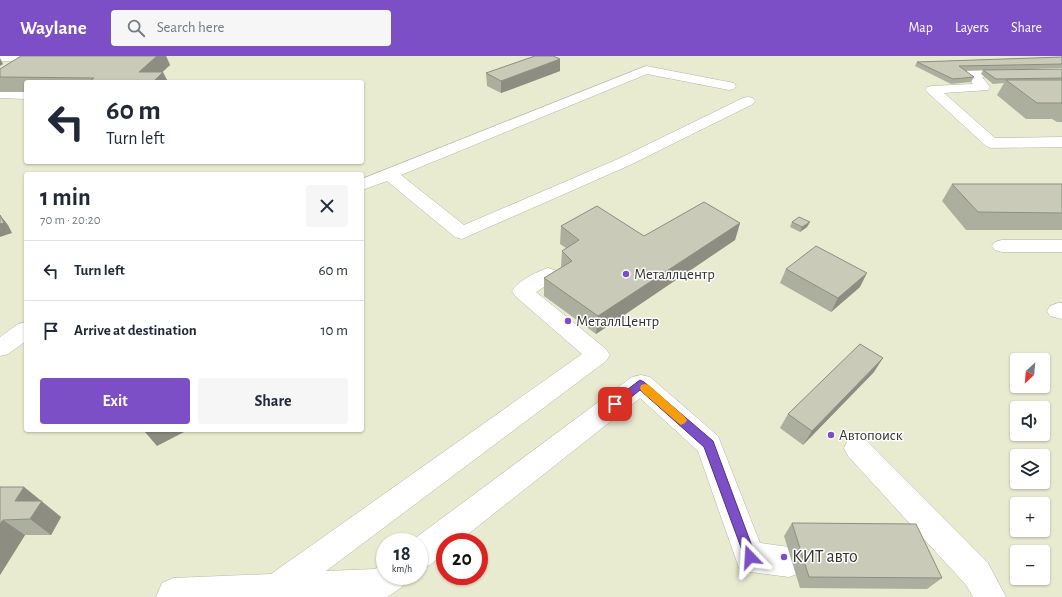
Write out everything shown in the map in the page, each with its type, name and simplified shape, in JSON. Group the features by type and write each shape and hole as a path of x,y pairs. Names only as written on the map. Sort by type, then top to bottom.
{"lane":[{"path":"0,57 35,57 0,81"},
{"path":"364,184 646,70 729,86"},
{"path":"1062,71 972,73 983,87 932,90 991,143 1062,142"},
{"path":"0,94 24,95"},
{"path":"390,175 462,233 624,162 748,101"},
{"path":"1002,246 1062,246"},
{"path":"276,589 598,355 522,291 548,275"},
{"path":"0,348 24,331"},
{"path":"428,547 640,384 709,444 750,557 789,562"},
{"path":"857,448 977,574 990,597"},
{"path":"172,597 173,594 376,584"}],"shaded area":[{"path":"0,56 1062,56 1062,597 0,597"}],"building":[{"path":"21,56 157,56 139,72 163,72 155,80 91,80 94,78 0,77 0,69"},
{"path":"535,56 553,56 560,59 501,81 486,73"},
{"path":"1062,57 1062,64 959,66 974,77 953,79 917,62"},
{"path":"1062,69 1062,78 996,79 983,70"},
{"path":"1006,80 1062,80 1062,103 1037,103"},
{"path":"952,184 1062,184 1062,213 978,212"},
{"name":"Металлцентр","path":"704,202 740,223 598,316 544,278 572,261 562,251 579,240 561,226 597,206 644,236"},
{"path":"0,215 4,223 0,224"},
{"path":"799,217 810,222 802,227 792,222"},
{"path":"816,246 867,273 838,298 786,269"},
{"path":"860,344 883,358 812,431 788,414"},
{"path":"0,487 24,487 15,501 42,501 30,519 3,520 0,524"},
{"path":"792,523 916,524 942,578 809,577"}],"slow traffic":[{"path":"645,388 681,420"}],"place":[{"name":"Металлцентр","path":"626,274"},
{"name":"МеталлЦентр","path":"568,321"},
{"name":"Автопоиск","path":"831,435"},
{"name":"КИТ авто","path":"784,557"}],"route":[{"path":"615,404 640,384 709,444 750,557"}]}
